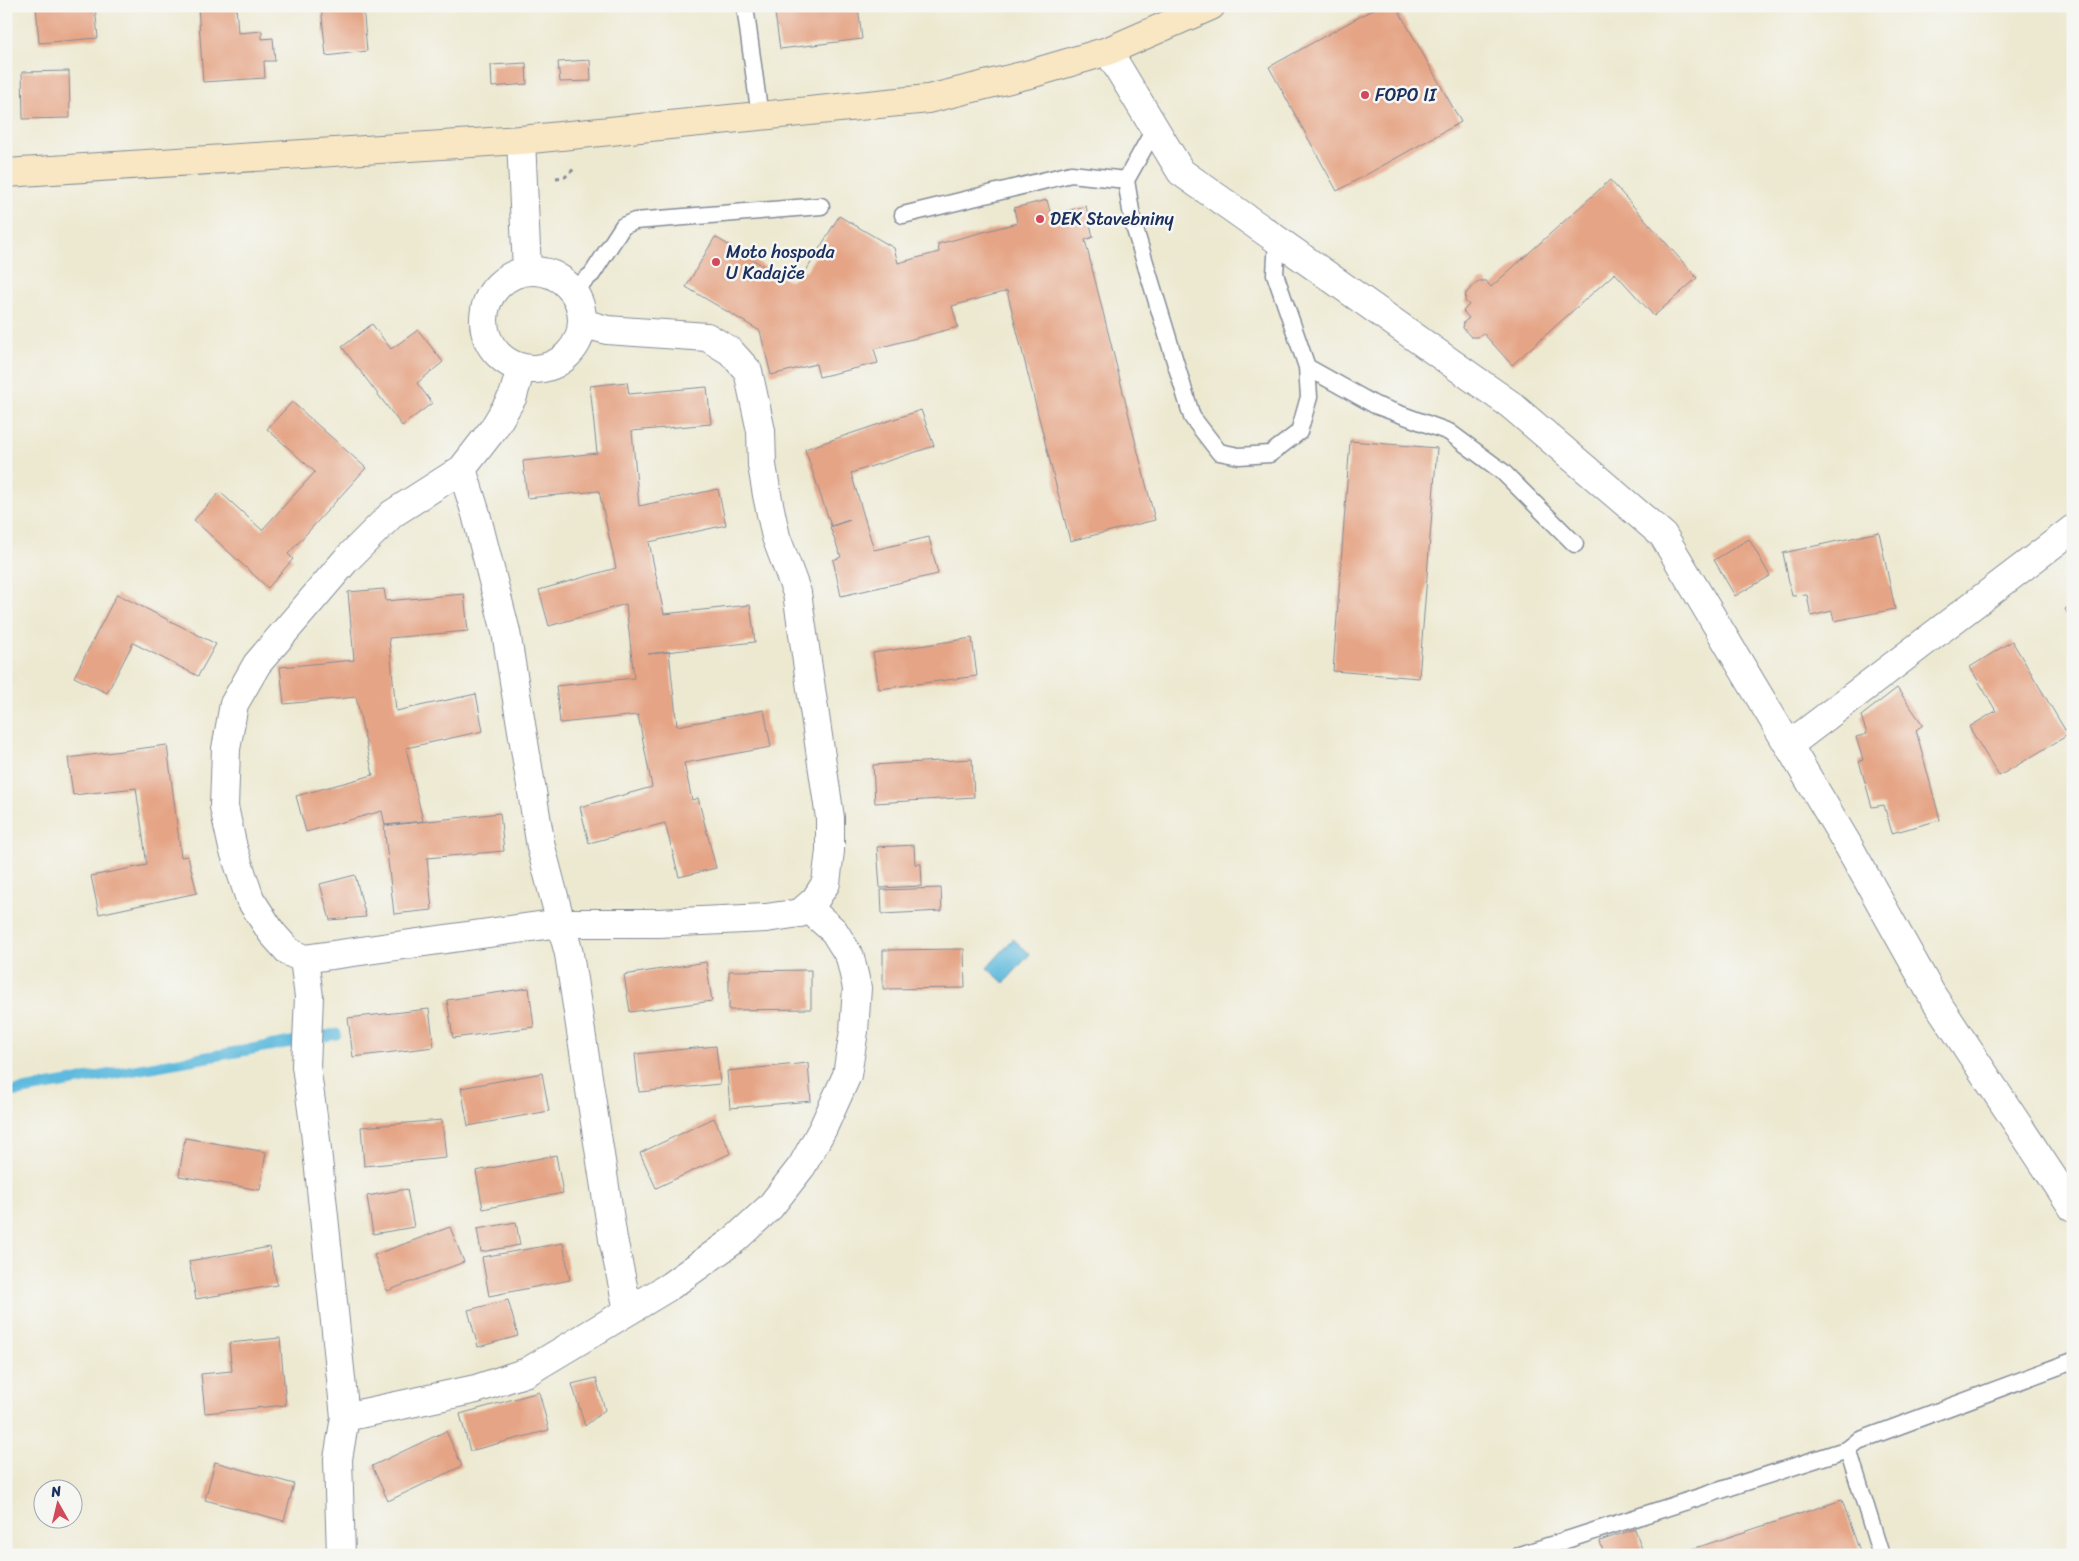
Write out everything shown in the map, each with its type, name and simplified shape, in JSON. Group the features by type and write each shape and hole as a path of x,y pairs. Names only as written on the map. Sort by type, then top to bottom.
{"main road":[{"path":"6,173 521,140 928,99 1030,74 1108,51 1211,6"}],"street":[{"path":"1108,51 1181,172 1511,405 1663,534 1789,745 1932,995 2073,1208"},
{"path":"521,140 527,270"},
{"path":"527,270 544,271 560,278 573,290 580,305 582,323 578,339 569,354 555,364 538,369 521,368 506,361 493,350 485,334 483,317 487,300 496,286 510,275 527,270"},
{"path":"521,368 513,396 494,428 462,469 392,514 346,560 257,664 234,704 226,750 224,807 233,848 250,899 272,933 289,952 304,958 560,923 658,923 766,918 800,913 815,900 826,883 830,851 830,818 797,593 776,537 762,465 761,431 748,371 730,351 707,337 607,330 582,323"},
{"path":"462,469 476,514 506,632 541,847 569,954 613,1240 628,1310"},
{"path":"1789,745 2073,529"},
{"path":"345,1417 476,1389 527,1372 678,1281 734,1240 770,1207 802,1166 847,1075 854,1031 857,988 850,957 834,931 807,907"},
{"path":"304,958 309,997 306,1066 316,1140 345,1417 338,1459 341,1555"}],"lane":[{"path":"745,6 760,117"},
{"path":"1155,128 1126,180 1133,223 1192,417 1219,452 1239,456 1270,454 1299,432 1309,397 1307,367 1275,274 1277,240"},
{"path":"903,215 1071,174 1126,180"},
{"path":"573,290 592,274 623,226 635,221 821,206"},
{"path":"1307,367 1375,405 1450,432 1503,472 1575,544"},
{"path":"1520,1555 1848,1449 1858,1441 2073,1361"},
{"path":"1848,1449 1881,1555"}],"water":[{"path":"1013,939 1030,954 1004,983 987,968"}],"building":[{"path":"36,6 95,6 98,38 39,43"},
{"path":"198,6 236,6 238,33 262,31 262,39 273,38 275,61 264,61 265,78 203,82"},
{"path":"321,6 363,6 367,51 326,56"},
{"path":"774,6 858,6 862,39 780,49"},
{"name":"FOPO II","path":"1379,6 1396,6 1461,122 1337,191 1269,67"},
{"path":"590,60 591,81 560,82 558,62"},
{"path":"526,63 527,84 492,87 491,65"},
{"path":"69,71 70,118 23,119 22,72"},
{"path":"1610,180 1697,278 1654,316 1615,273 1512,365 1483,333 1478,337 1471,337 1463,328 1464,322 1469,318 1463,311 1469,305 1465,301 1466,293 1479,281 1486,281 1491,287"},
{"path":"1047,200 1051,215 1086,206 1093,237 1085,240 1155,520 1070,541 1007,291 952,306 958,327 874,349 878,363 819,377 816,364 771,375 760,331 686,287 715,237 789,281 794,279 793,274 806,271 839,216 894,248 898,263 939,252 938,244 1017,223 1014,208"},
{"path":"372,324 391,349 418,330 443,362 417,383 432,403 402,426 342,347"},
{"path":"627,382 629,394 707,387 711,424 632,431 639,506 718,489 726,525 649,542 664,614 750,605 755,642 648,654 669,652 677,726 764,710 771,747 684,763 692,800 698,798 716,868 679,877 665,823 589,843 580,807 652,787 638,715 560,723 556,686 634,678 626,604 549,626 539,590 616,568 599,491 527,498 523,461 597,453 590,386"},
{"path":"292,402 366,468 288,554 293,559 268,588 194,520 220,492 262,530 315,472 267,429"},
{"path":"921,410 934,446 851,473 874,550 929,537 938,574 841,596 833,560 841,557 830,527 850,520 831,526 805,449"},
{"path":"1350,441 1437,448 1419,678 1333,671"},
{"path":"1879,532 1895,609 1834,621 1832,611 1811,616 1807,595 1792,596 1783,553"},
{"path":"1749,539 1770,576 1735,596 1714,560"},
{"path":"384,589 386,601 464,594 468,631 389,638 396,711 476,694 483,731 406,748 423,821 385,825 382,811 306,832 296,796 373,775 356,697 284,704 280,667 354,660 348,592"},
{"path":"117,594 216,644 198,676 133,643 107,693 74,677"},
{"path":"2073,604 2073,623 2065,609"},
{"path":"972,638 977,676 879,689 873,653"},
{"path":"2012,641 2068,735 1999,776 1969,727 1996,711 1970,667"},
{"path":"1897,688 1923,725 1916,730 1940,820 1892,833 1884,805 1872,807 1859,761 1863,760 1856,737 1867,734 1861,716"},
{"path":"167,745 181,857 188,856 197,893 99,914 91,876 147,865 136,788 73,795 68,758"},
{"path":"972,759 974,797 875,803 873,765"},
{"path":"500,813 504,851 427,858 432,910 394,914 384,826"},
{"path":"914,845 915,864 921,864 922,886 880,888 877,847"},
{"path":"355,875 366,917 330,920 320,884"},
{"path":"941,888 942,911 882,914 881,890"},
{"path":"964,949 965,988 883,989 883,950"},
{"path":"706,962 712,1001 630,1012 624,975"},
{"path":"811,970 811,1009 729,1010 729,971"},
{"path":"529,988 534,1027 453,1038 447,1000"},
{"path":"429,1009 434,1047 353,1057 348,1018"},
{"path":"716,1046 720,1084 639,1092 635,1054"},
{"path":"808,1063 811,1101 730,1108 727,1071"},
{"path":"542,1073 549,1111 468,1126 461,1088"},
{"path":"714,1118 731,1153 656,1188 640,1153"},
{"path":"442,1120 446,1158 364,1166 361,1127"},
{"path":"185,1138 266,1152 260,1190 179,1176"},
{"path":"556,1155 563,1193 483,1209 476,1171"},
{"path":"407,1189 414,1227 373,1234 367,1196"},
{"path":"516,1222 520,1245 481,1252 477,1229"},
{"path":"450,1227 464,1262 387,1291 374,1255"},
{"path":"563,1243 570,1280 489,1296 482,1257"},
{"path":"270,1247 277,1285 196,1299 189,1261"},
{"path":"508,1300 518,1336 478,1347 468,1310"},
{"path":"280,1338 286,1405 205,1413 201,1374 232,1371 229,1343"},
{"path":"596,1378 605,1410 585,1426 572,1384"},
{"path":"539,1392 549,1430 470,1451 460,1414"},
{"path":"446,1431 462,1466 388,1501 372,1466"},
{"path":"215,1462 294,1484 284,1521 205,1500"},
{"path":"1842,1500 1861,1555 1677,1555 1677,1554"},
{"path":"1635,1529 1644,1555 1604,1555 1600,1541"}],"waterway":[{"path":"6,1093 336,1034"}],"place":[{"name":"FOPO II","path":"1365,95"},
{"name":"DEK Stavebniny","path":"1040,219"},
{"name":"Moto hospoda U Kadajče","path":"716,262"}]}
